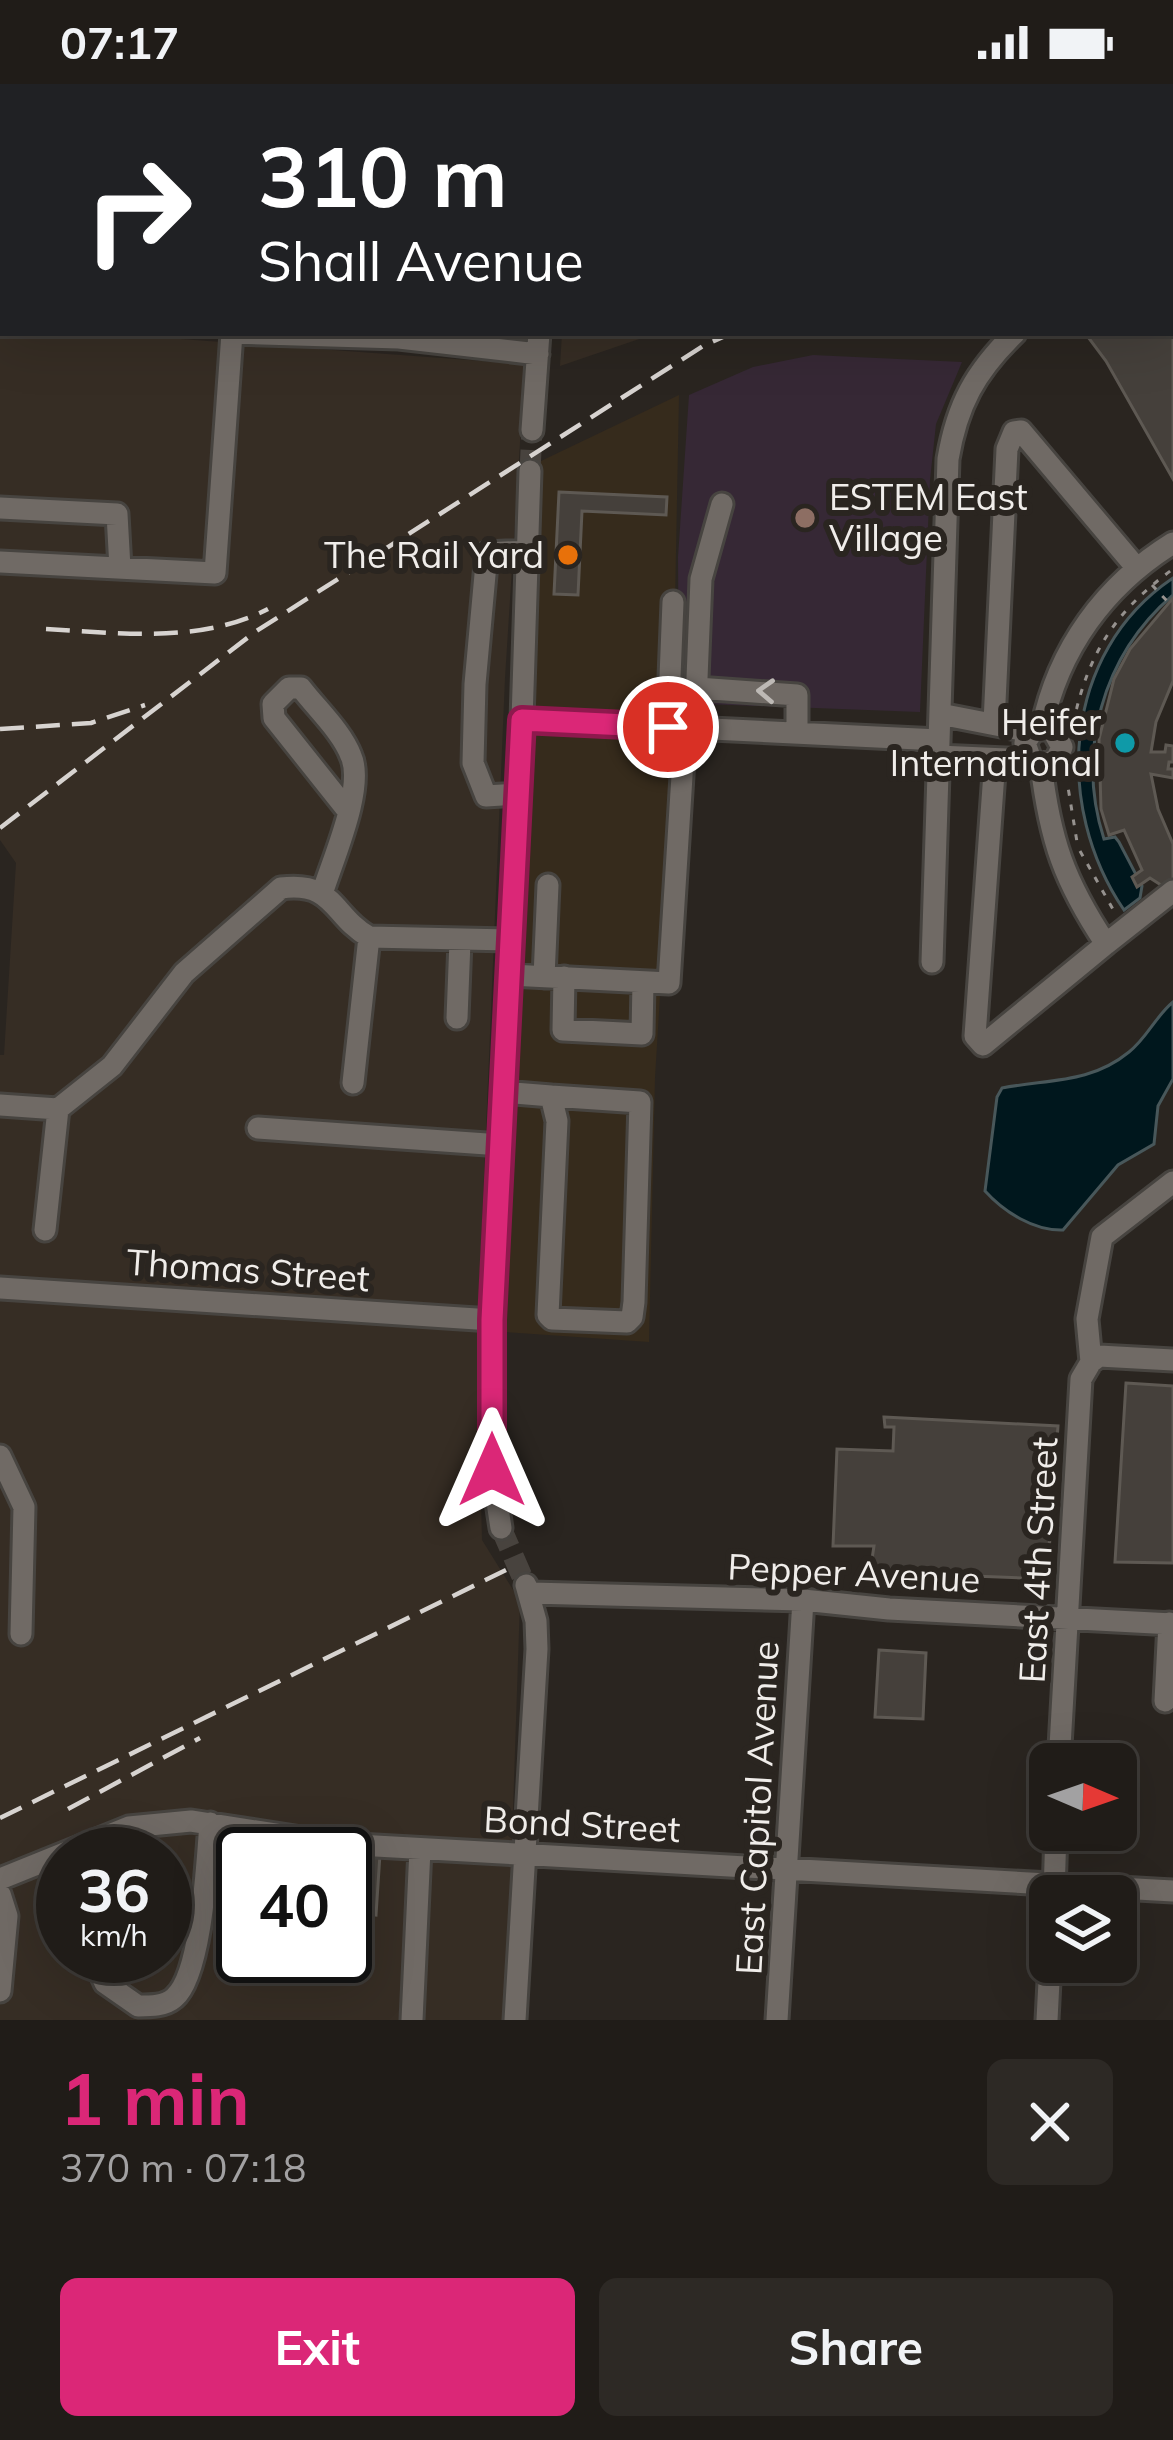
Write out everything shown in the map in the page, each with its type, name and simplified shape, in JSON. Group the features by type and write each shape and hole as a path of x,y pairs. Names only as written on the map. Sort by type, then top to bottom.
{"street":[{"path":"0,562 214,573 232,336"},
{"path":"399,336 539,343 532,430"},
{"path":"932,962 948,459 955,416 987,360 1012,336"},
{"path":"994,723 1007,448 1014,432 1021,431 1135,566"},
{"path":"501,1528 492,1470 492,1320 530,471"},
{"path":"682,727 697,688 700,579 722,504"},
{"path":"0,508 117,514 120,568"},
{"path":"1106,944 1072,893 1058,856 1036,763 1025,750 1072,646 1100,603 1135,566 1173,543"},
{"path":"518,794 487,796 473,763 475,684 487,553 528,551"},
{"path":"510,975 669,983 682,727 673,602"},
{"path":"323,892 348,811 355,771 351,754 301,688 289,688 273,704 274,718 348,811"},
{"path":"697,688 796,695 797,732"},
{"path":"522,720 797,732 1036,763 1055,760 1062,747 1053,731 940,714"},
{"path":"994,759 975,1036 983,1045 1173,890"},
{"path":"548,885 563,1030 642,1034 643,982"},
{"path":"0,1105 58,1109 112,1066 184,974 281,888 323,892 369,937 511,940"},
{"path":"353,1083 369,937"},
{"path":"457,1018 460,941"},
{"path":"503,1091 640,1102 634,1302 627,1322 548,1315 557,1121 551,1096"},
{"path":"45,1230 58,1109"},
{"path":"258,1128 501,1145"},
{"name":"East 4th Street","path":"1060,1743 1081,1379 1091,1362 1087,1319 1102,1237 1173,1182"},
{"name":"Thomas Street","path":"0,1288 492,1320"},
{"path":"1091,1362 1099,1356 1173,1360"},
{"path":"0,1456 24,1507 21,1634"},
{"path":"0,1533 23,1534"},
{"name":"Pepper Avenue","path":"523,1854 537,1649 527,1587 1171,1624"},
{"name":"East Capitol Avenue","path":"778,2020 803,1600"},
{"path":"1165,1701 1171,1624"},
{"path":"192,1954 210,1823"},
{"name":"Bond Street","path":"137,1827 210,1823 290,1839 1029,1888"},
{"path":"412,2020 420,1849"},
{"path":"515,2020 523,1854"},
{"name":"Bond Street","path":"0,1879 36,1868"},
{"name":"Bond Street","path":"1137,1891 1173,1891"},
{"path":"0,1894 7,1916 0,1991"},
{"path":"105,1983 138,2006 171,2002 185,1983"},
{"path":"1047,2020 1049,1983"}],"path":[{"path":"1071,735 1083,677 1099,649 1117,620 1173,569"},
{"path":"1155,588 1168,602"},
{"path":"1070,754 1097,759"},
{"path":"1066,771 1070,818 1079,848 1090,876 1126,926"}],"shaded area":[{"path":"0,336 140,336 525,364 505,678 477,1342 482,1540 520,1601 506,2020 0,2020 0,1055 4,1055 16,863 0,840"},
{"path":"562,336 648,336 560,366"},
{"name":"ESTEM East Village","path":"813,355 962,362 936,424 920,712 679,703 678,557 689,395 753,367"},
{"path":"679,395 671,815 655,1078 649,1342 505,1332 541,461"}],"water":[{"path":"1173,578 1173,595 1128,647 1113,676 1095,740 1096,806 1104,839 1115,837 1142,886 1140,898 1124,910 1101,869 1086,825 1079,779 1080,733 1090,689 1109,647 1136,610"},
{"path":"1173,1002 1173,1079 1158,1106 1154,1144 1118,1165 1063,1230 1031,1224 993,1199 985,1191 1002,1088 1099,1070 1135,1046"}],"building":[{"path":"1087,336 1173,336 1173,479"},
{"name":"The Rail Yard","path":"559,492 667,497 666,515 582,511 578,595 554,594"},
{"name":"Heifer International","path":"1173,598 1173,681 1156,722 1151,752 1165,752 1166,745 1173,746 1168,769 1173,769 1173,778 1151,774 1158,809 1173,844 1173,880 1164,887 1150,878 1137,887 1132,877 1142,870 1124,830 1109,835 1101,809 1099,739 1114,679 1130,649"},
{"path":"1126,1383 1173,1386 1173,1563 1115,1562"},
{"path":"884,1417 1058,1426 1047,1579 870,1572 874,1546 833,1546 837,1449 893,1451 894,1427 885,1427"},
{"path":"879,1650 926,1653 923,1719 875,1717"},
{"path":"372,1853 380,1854 376,1915 372,1915"}],"tunnel":[{"path":"530,471 532,430"},
{"path":"501,1528 524,1581"}],"railway":[{"path":"0,828 255,632 725,336"},
{"path":"46,629 187,632 268,609"},
{"path":"0,729 91,723 145,705"},
{"path":"0,1818 506,1570"},
{"path":"68,1809 200,1738"}],"place":[{"name":"ESTEM East Village","path":"805,518"},
{"name":"The Rail Yard","path":"568,555"},
{"name":"Heifer International","path":"1125,743"}],"route":[{"path":"492,1470 492,1320 522,720 668,727"}]}
